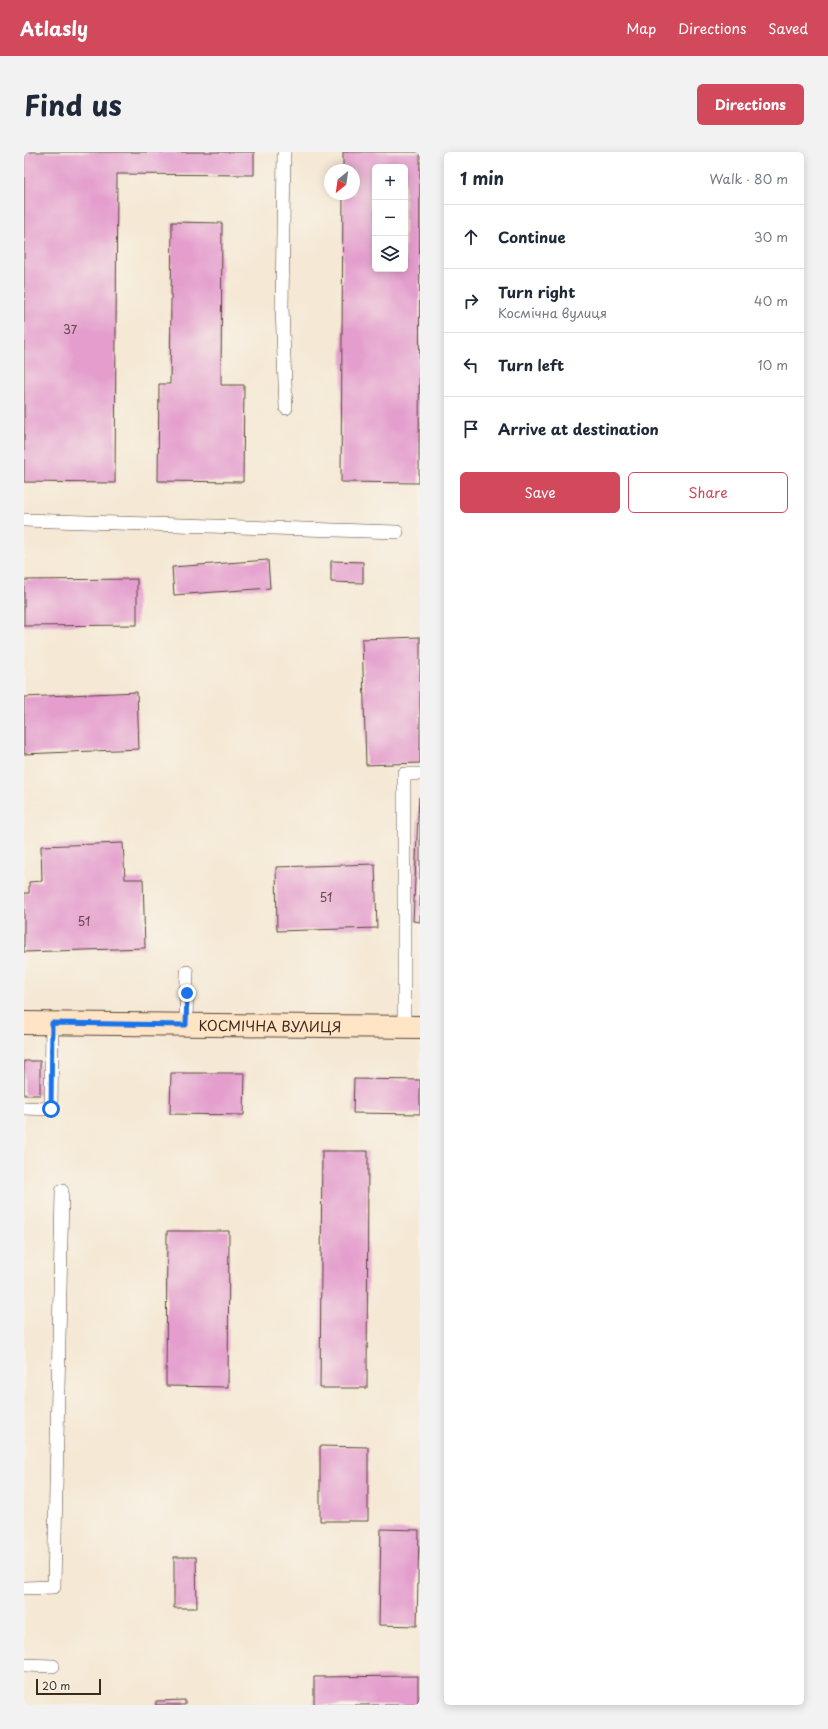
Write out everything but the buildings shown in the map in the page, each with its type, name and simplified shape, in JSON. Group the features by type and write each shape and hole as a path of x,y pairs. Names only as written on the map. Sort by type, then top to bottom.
{"main road":[{"name":"КОСМІЧНА ВУЛИЦЯ","path":"24,1023 412,1027"}],"lane":[{"path":"284,152 282,308 286,408"},
{"path":"24,520 397,532"},
{"path":"412,1027 404,774 420,774"},
{"path":"186,1025 187,972"},
{"path":"24,1108 51,1109 52,1023"},
{"path":"24,1588 54,1587 62,1191"},
{"path":"24,1665 53,1666"}],"route":[{"path":"51,1109 52,1023 186,1025 187,993"}]}
